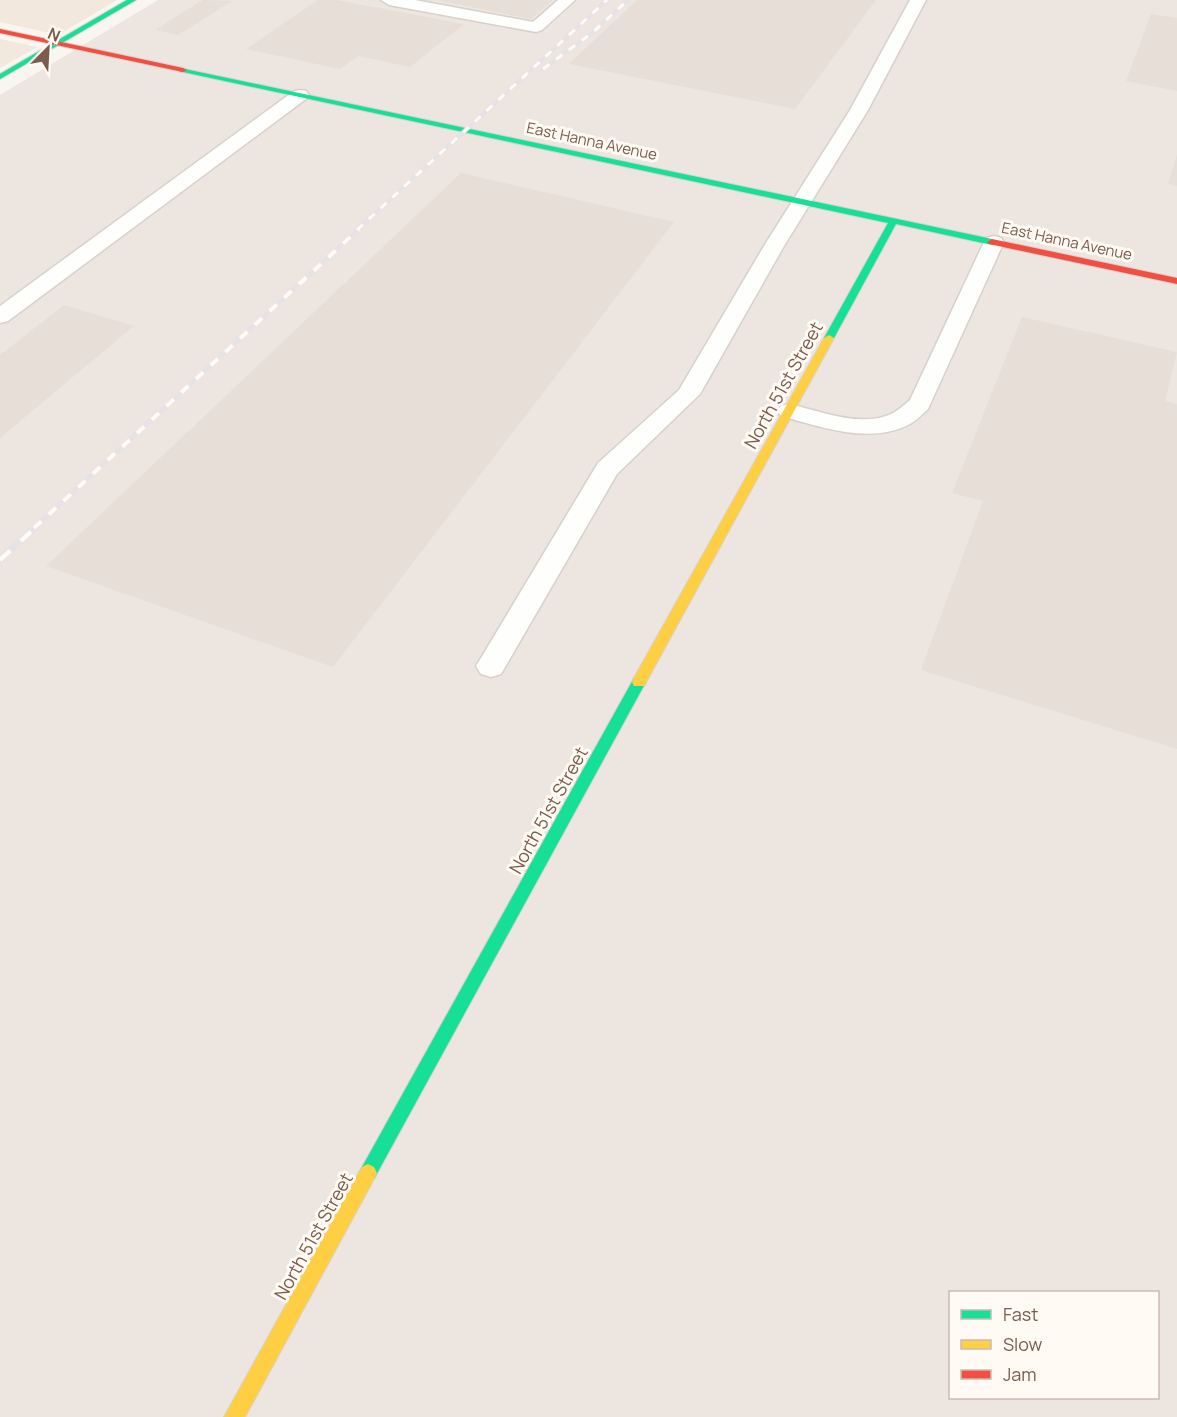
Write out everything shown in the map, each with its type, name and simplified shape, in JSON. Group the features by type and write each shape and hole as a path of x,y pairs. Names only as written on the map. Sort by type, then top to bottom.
{"street":[{"path":"0,77 132,0"},
{"name":"East Hanna Avenue","path":"0,31 1177,280"},
{"name":"North 51st Street","path":"234,1417 893,221"}],"lane":[{"path":"389,0 536,27 567,0"},
{"path":"491,666 607,469 688,394 859,110 918,0"},
{"path":"0,316 300,95"},
{"path":"789,411 835,423 872,426 901,418 920,404 994,242"}],"shaded area":[{"path":"0,0 117,0 58,35 0,22"},
{"path":"158,0 1177,0 1177,1417 0,1417 0,95"},
{"path":"0,39 37,47 0,68"}],"building":[{"path":"203,0 232,1 178,35 155,30"},
{"path":"318,0 336,0 464,24 410,67 358,56 340,69 246,49"},
{"path":"436,0 553,0 531,19"},
{"path":"637,0 876,0 795,109 569,64"},
{"path":"1151,14 1177,18 1177,91 1126,81"},
{"path":"1177,154 1177,186 1168,184"},
{"path":"461,173 674,222 333,667 46,566"},
{"path":"64,305 134,326 0,438 0,355"},
{"path":"1022,317 1177,352 1165,401 1177,404 1177,749 921,670 983,501 952,493"}],"railway":[{"path":"357,230 607,0"},
{"path":"543,69 592,33 628,0"},
{"path":"34,528 359,229"},
{"path":"0,560 36,527"}],"traffic: fast":[{"path":"0,77 132,0"},
{"path":"183,70 992,242"},
{"path":"829,338 893,221"},
{"path":"368,1173 639,682"}],"traffic: slow":[{"path":"639,682 829,338"},
{"path":"234,1417 368,1173"}],"traffic: jam":[{"path":"0,31 183,70"},
{"path":"992,242 1177,281"}]}
